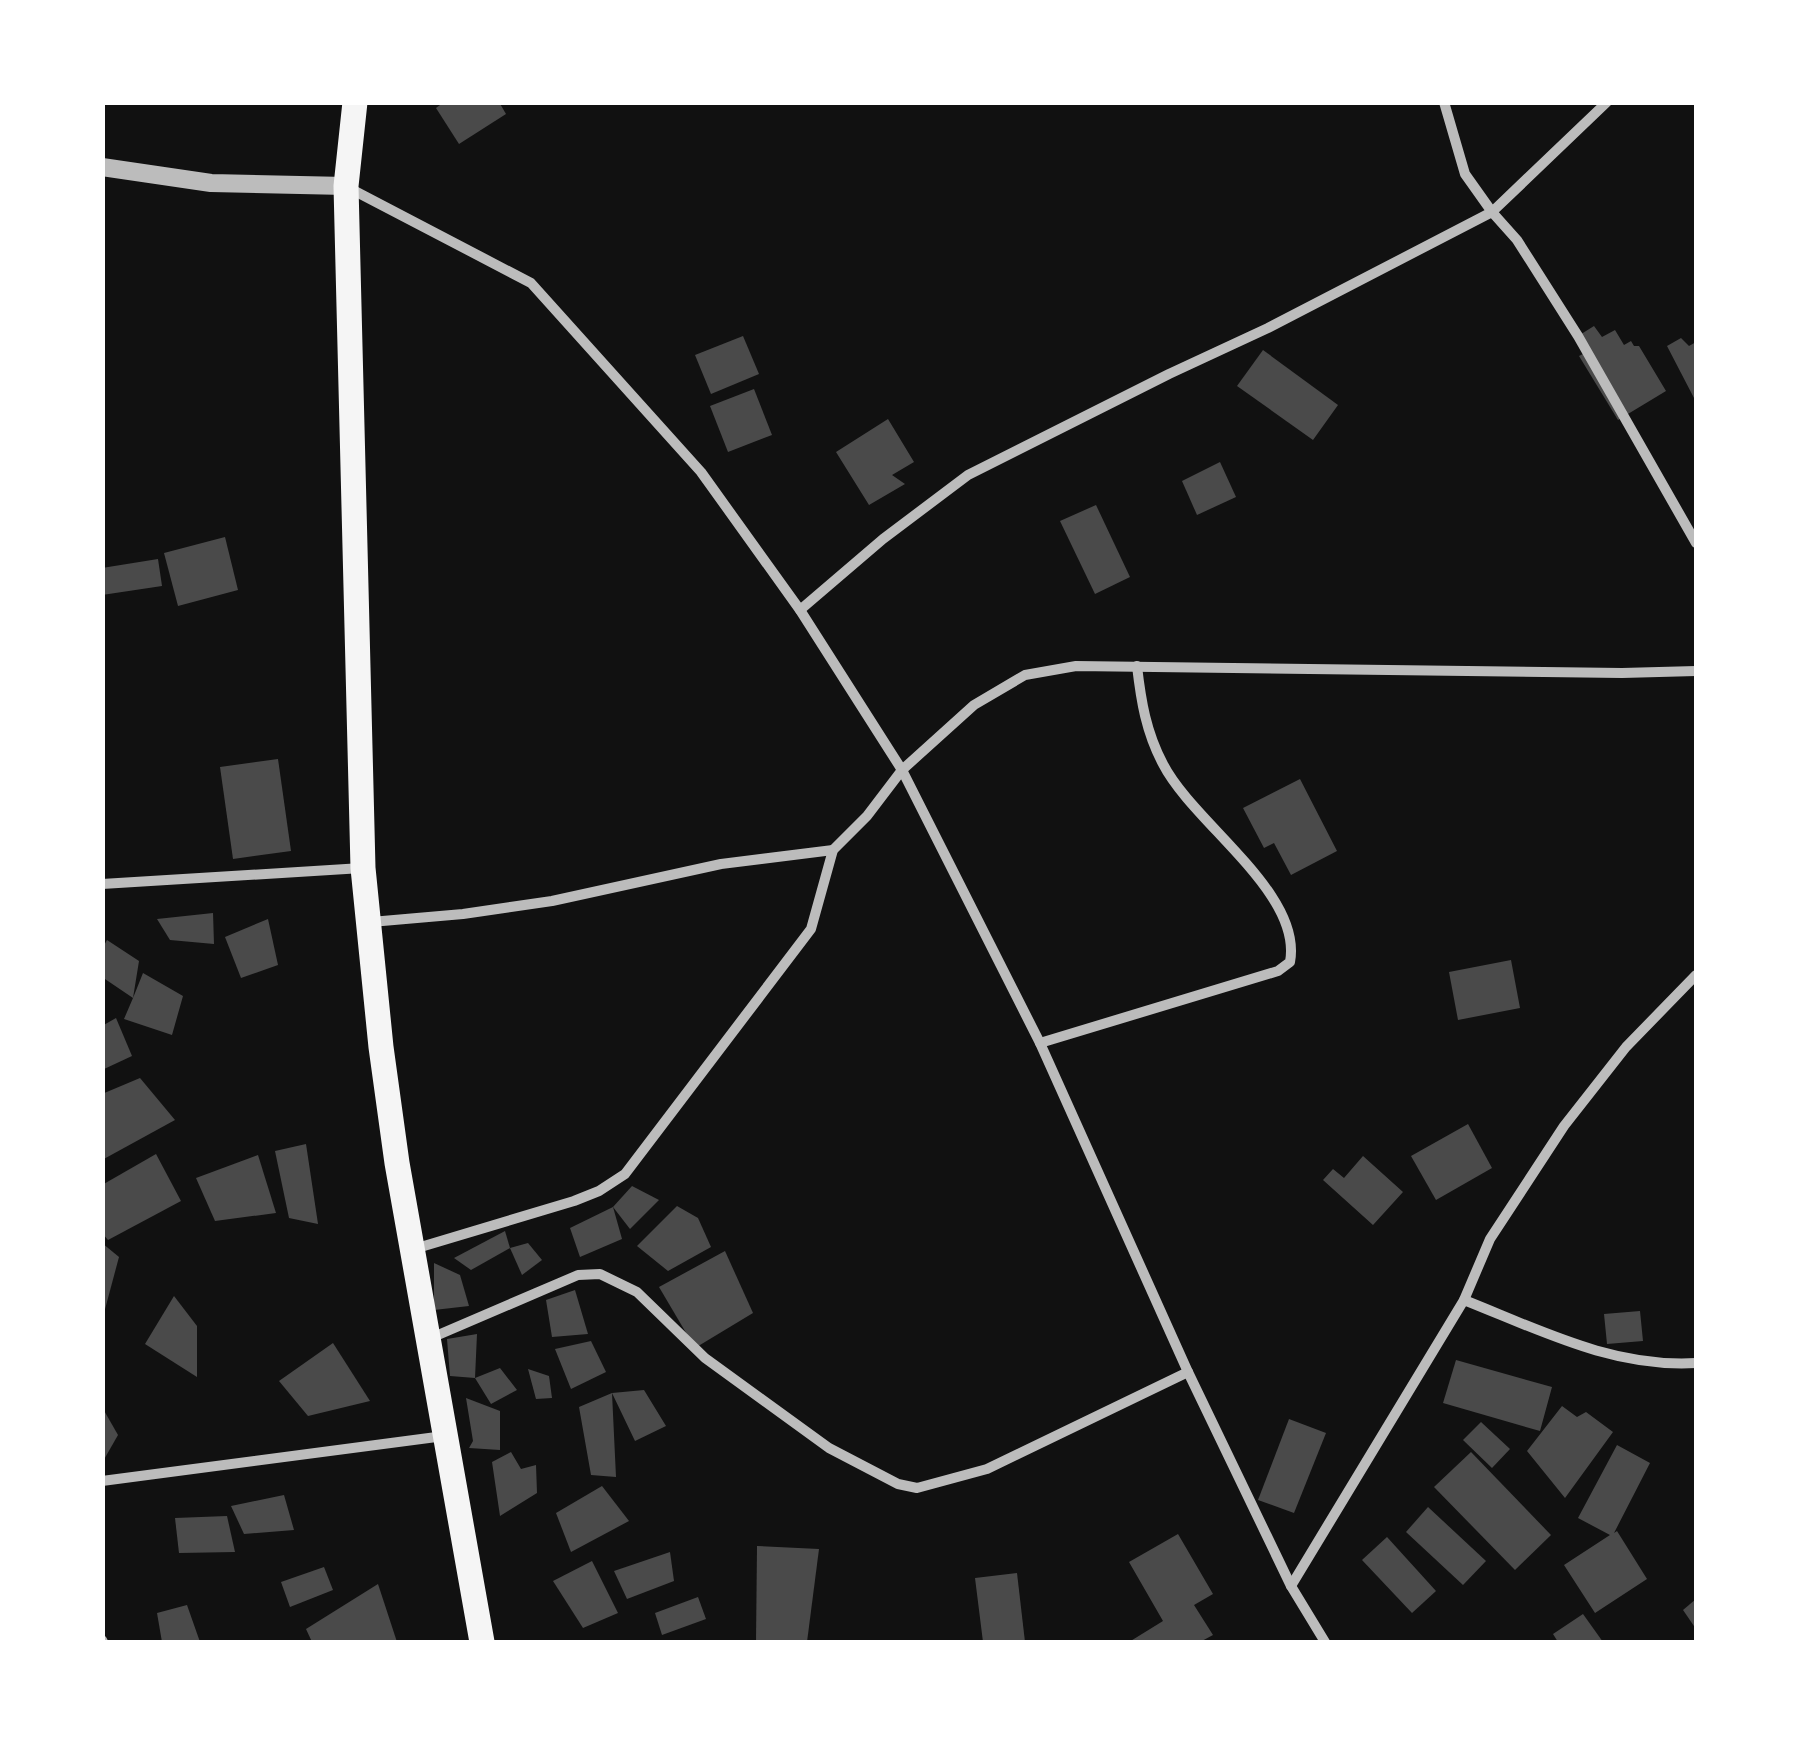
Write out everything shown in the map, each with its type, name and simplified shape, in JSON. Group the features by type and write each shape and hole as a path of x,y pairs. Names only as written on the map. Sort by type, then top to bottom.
{"main road":[{"path":"355,102 346,186 363,868 384,1066 482,1642"}],"street":[{"path":"1444,102 1465,174 1518,240 1578,336 1696,544"},
{"path":"800,610 883,539 968,475 1268,328 1492,212 1607,102"},
{"path":"102,166 211,183 346,186 531,284 701,472 800,610 902,770 1040,1043 1188,1372 1291,1586 1326,1642"},
{"path":"413,1250 574,1202 625,1174 811,928 834,850 867,816 902,770 974,705 1025,675 1076,666 1696,671"},
{"path":"1040,1043 1278,971 1290,962 1294,945 1287,921 1164,766 1142,713 1137,666"},
{"path":"370,922 534,904 720,864 834,850"},
{"path":"102,884 363,868"},
{"path":"1291,1586 1464,1300 1490,1239 1564,1126 1626,1047 1696,975"},
{"path":"430,1339 578,1275 600,1274 637,1292 704,1358 829,1448 898,1484 917,1488 987,1469 1188,1372"},
{"path":"1464,1300 1601,1354 1642,1363 1696,1363"},
{"path":"102,1481 448,1436"}],"building":[{"path":"444,102 499,102 506,114 459,144 436,108"},
{"path":"1594,326 1602,337 1615,330 1624,345 1631,341 1639,346 1666,391 1618,420 1579,356 1587,352 1578,336"},
{"path":"743,336 759,374 711,394 695,355"},
{"path":"1681,338 1689,346 1696,342 1694,398 1667,346"},
{"path":"1263,350 1338,405 1313,440 1237,386"},
{"path":"754,389 772,435 728,452 710,406"},
{"path":"888,419 914,462 892,475 905,484 869,505 836,452"},
{"path":"1220,462 1236,497 1197,515 1182,481"},
{"path":"1096,505 1130,577 1095,594 1060,521"},
{"path":"225,537 238,590 178,606 164,553"},
{"path":"158,559 162,586 102,595 102,568"},
{"path":"278,759 291,851 233,859 220,767"},
{"path":"1300,779 1337,851 1291,875 1274,843 1264,848 1243,808"},
{"path":"213,913 214,944 170,940 157,919"},
{"path":"268,919 278,965 241,978 225,937"},
{"path":"107,940 139,961 133,998 102,977 102,949"},
{"path":"1511,960 1520,1008 1458,1020 1449,972"},
{"path":"143,973 183,996 172,1035 124,1019"},
{"path":"116,1018 132,1056 102,1070 102,1026"},
{"path":"140,1078 175,1120 102,1160 102,1094"},
{"path":"1468,1124 1492,1168 1436,1200 1411,1156"},
{"path":"306,1144 318,1224 289,1218 275,1151"},
{"path":"156,1154 181,1201 108,1240 102,1233 102,1185"},
{"path":"258,1155 276,1213 215,1221 196,1178"},
{"path":"1363,1156 1403,1192 1373,1225 1323,1180 1333,1169 1344,1178"},
{"path":"632,1186 659,1200 630,1229 613,1207"},
{"path":"677,1206 698,1218 711,1247 668,1271 637,1246"},
{"path":"613,1207 622,1239 580,1257 570,1228"},
{"path":"505,1231 510,1248 471,1270 454,1258"},
{"path":"102,1243 119,1257 104,1313 102,1312"},
{"path":"528,1243 542,1260 522,1275 510,1248"},
{"path":"725,1251 753,1313 695,1348 659,1287"},
{"path":"434,1263 460,1275 469,1306 434,1310"},
{"path":"575,1290 588,1334 552,1337 546,1300"},
{"path":"174,1296 197,1326 197,1377 145,1344"},
{"path":"1640,1311 1643,1341 1607,1344 1604,1314"},
{"path":"477,1334 475,1378 450,1376 447,1339"},
{"path":"591,1341 606,1372 571,1389 555,1349"},
{"path":"333,1343 370,1401 308,1416 279,1381"},
{"path":"1456,1360 1552,1387 1540,1431 1443,1403"},
{"path":"500,1368 517,1390 491,1404 475,1378"},
{"path":"528,1369 549,1376 552,1398 536,1399"},
{"path":"644,1390 666,1426 635,1441 612,1393"},
{"path":"612,1393 616,1477 591,1475 579,1407"},
{"path":"466,1398 500,1411 500,1450 469,1448 473,1441"},
{"path":"1562,1406 1577,1417 1586,1412 1613,1432 1565,1498 1527,1451"},
{"path":"102,1407 118,1435 102,1463"},
{"path":"1289,1419 1326,1433 1294,1513 1258,1500"},
{"path":"1481,1422 1510,1449 1492,1468 1463,1440"},
{"path":"1617,1445 1650,1463 1614,1533 1617,1531 1647,1579 1595,1613 1564,1565 1610,1535 1578,1518"},
{"path":"511,1452 521,1469 536,1465 537,1493 500,1516 492,1462"},
{"path":"1471,1452 1551,1535 1515,1570 1434,1487"},
{"path":"602,1486 629,1521 571,1552 556,1513"},
{"path":"284,1495 294,1530 244,1534 231,1506"},
{"path":"1428,1507 1486,1561 1463,1585 1406,1532"},
{"path":"227,1516 235,1552 179,1553 175,1518"},
{"path":"1178,1534 1213,1594 1194,1605 1213,1635 1200,1642 1129,1642 1163,1621 1129,1562"},
{"path":"1387,1537 1436,1591 1412,1613 1362,1560"},
{"path":"757,1546 819,1549 807,1642 756,1642"},
{"path":"670,1552 674,1581 627,1599 614,1571"},
{"path":"592,1561 618,1613 583,1628 553,1581"},
{"path":"324,1567 333,1590 290,1607 281,1582"},
{"path":"1017,1573 1025,1642 983,1642 975,1578"},
{"path":"378,1584 397,1642 312,1642 306,1629"},
{"path":"698,1597 706,1619 662,1635 655,1613"},
{"path":"1696,1599 1696,1629 1683,1610"},
{"path":"187,1605 200,1642 162,1642 157,1613"},
{"path":"1583,1614 1603,1642 1558,1642 1553,1634"}]}
